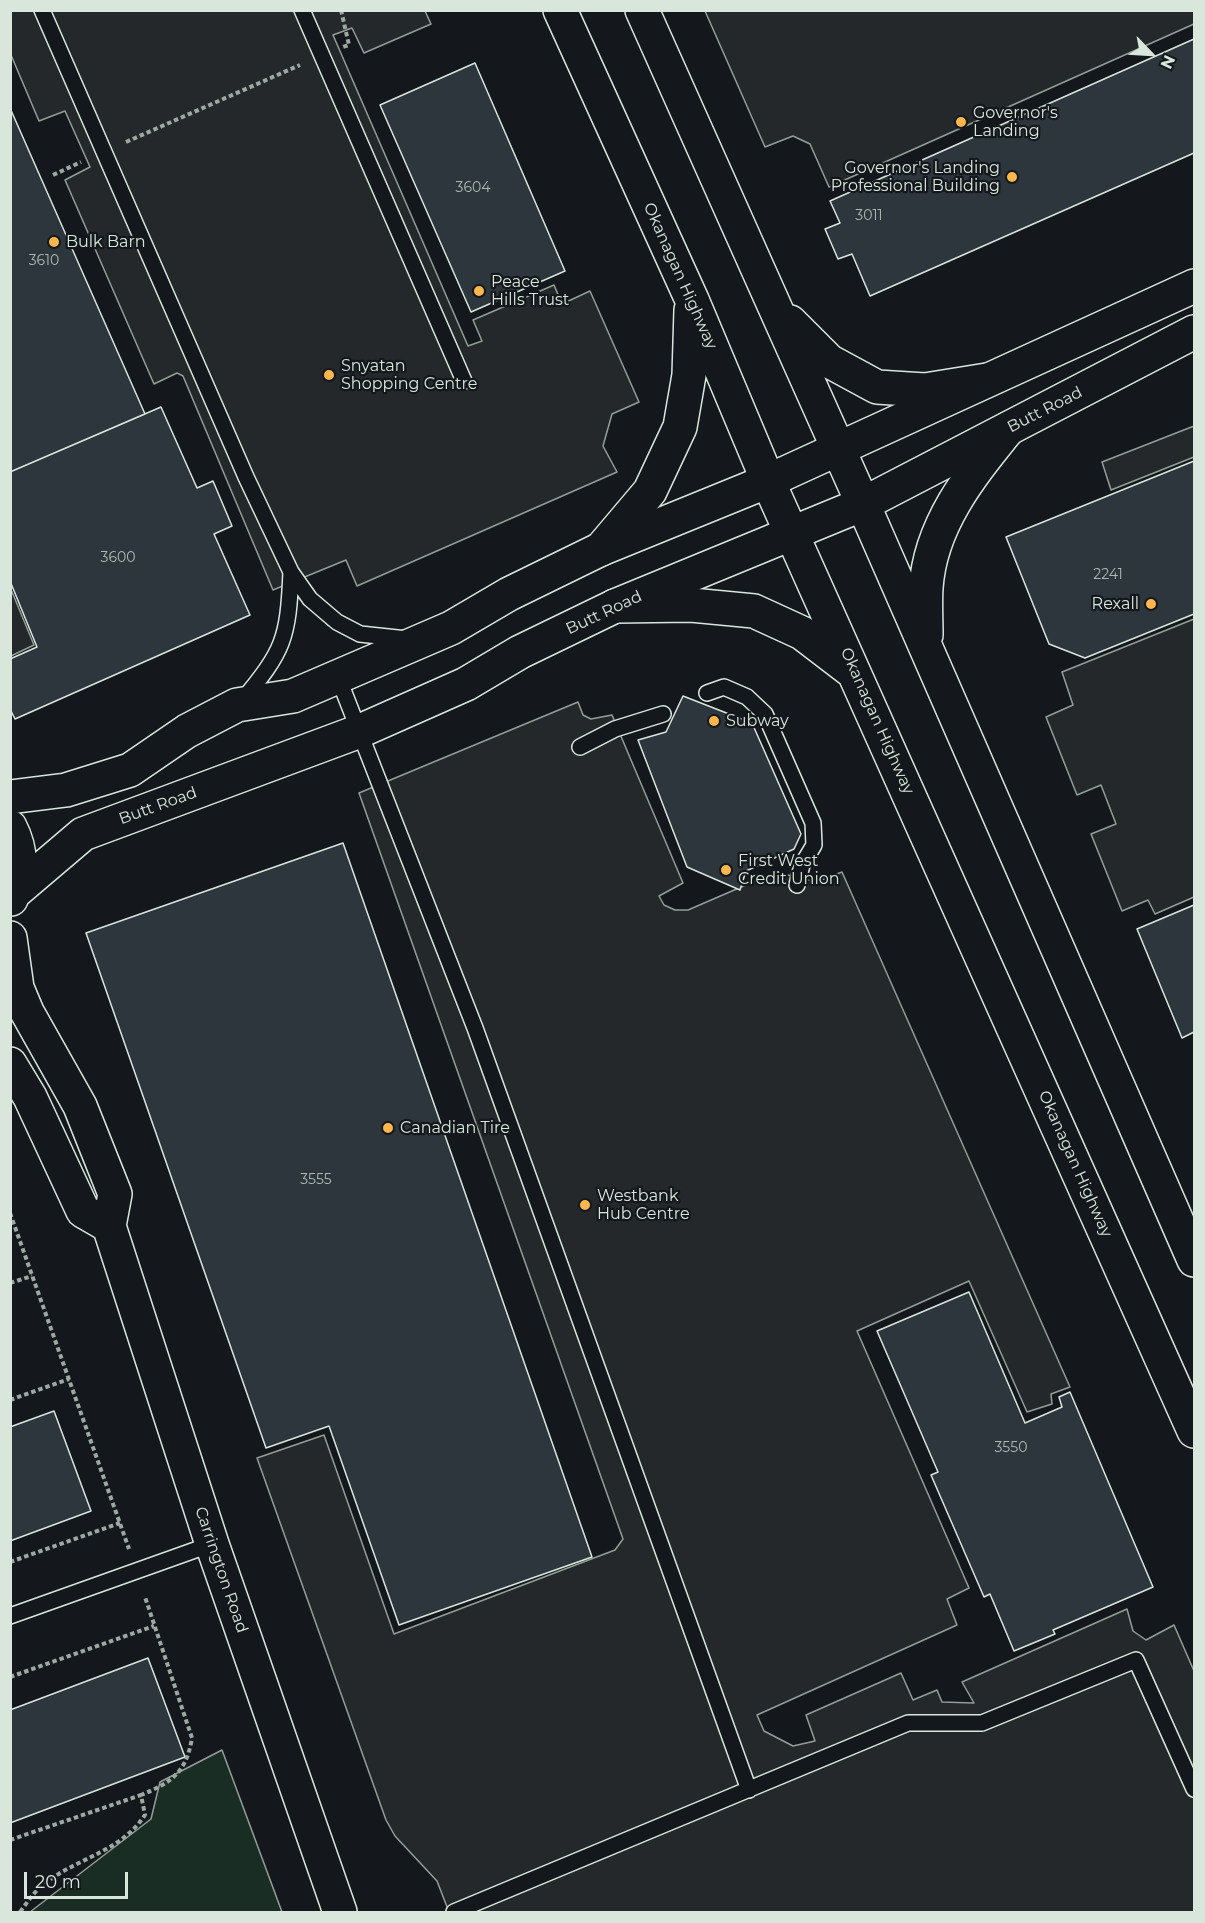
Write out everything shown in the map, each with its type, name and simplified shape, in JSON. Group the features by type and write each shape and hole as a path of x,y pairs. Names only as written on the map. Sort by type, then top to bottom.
{"main road":[{"name":"Okanagan Highway","path":"560,10 692,300 768,480 1194,1431"},
{"path":"642,10 926,645 1194,1260"},
{"path":"10,797 66,790 130,770 187,731 237,705 293,696 451,628 509,594 601,549 768,480 1194,286"},
{"path":"601,549 650,490 680,427 689,375 692,300"},
{"path":"775,307 829,361 877,387 925,390 987,380"},
{"name":"Butt Road","path":"13,896 83,834 360,731 466,684 520,652 615,606 863,504 1194,332"},
{"path":"926,645 926,586 937,538 962,486 1008,429"},
{"path":"615,606 691,605 754,611 802,633 856,674"},
{"path":"10,827 17,840 20,866 13,896"},
{"name":"Carrington Road","path":"10,938 17,988 27,1012 80,1106 115,1194 109,1226 212,1544 340,1912"},
{"path":"10,1065 30,1097 83,1211 109,1226"}],"lane":[{"path":"42,10 246,477 291,572 310,599 337,622 360,634 422,640"},
{"path":"302,10 464,381"},
{"path":"237,705 269,667 283,643 289,617 291,572"},
{"path":"338,677 475,1028 749,1790"},
{"path":"707,693 724,687 747,697 765,714 813,823 814,845 802,865 797,885"},
{"path":"580,747 615,729 663,714"},
{"path":"10,1616 212,1544"},
{"path":"454,1912 908,1724 982,1723 1137,1660 1194,1789"}],"path":[{"path":"53,175 349,45 340,10"},
{"path":"10,1213 130,1552"},
{"path":"10,1283 33,1275"},
{"path":"10,1400 69,1379"},
{"path":"10,1562 120,1523"},
{"path":"10,1840 141,1795 168,1783 189,1755 192,1738 145,1597"},
{"path":"10,1677 154,1626"},
{"path":"20,1912 35,1891 50,1879 110,1848 135,1831 146,1815 141,1795"}],"green space":[{"path":"222,1750 282,1912 30,1912 151,1819 160,1782"}],"shaded area":[{"path":"1194,10 1194,24 829,187 810,144 793,136 765,147 705,11"},
{"path":"10,11 425,11 431,24 364,53 352,28 333,35 468,346 482,341 473,320 554,285 562,304 590,291 639,402 612,414 603,446 617,472 357,586 346,560 273,590 183,376 177,373 154,384 65,180 90,167 65,111 39,121 11,55"},
{"path":"1194,426 1194,457 1111,490 1102,462"},
{"path":"10,587 34,645 11,656 10,656"},
{"path":"1194,619 1194,897 1155,914 1148,900 1122,911 1091,834 1116,824 1101,785 1077,795 1046,717 1073,705 1062,672"},
{"path":"578,702 583,715 591,719 612,715 683,883 659,896 664,905 675,910 688,910 776,872 816,882 842,872 1070,1387 1051,1394 1052,1404 1027,1412 969,1281 857,1331 969,1588 947,1599 957,1625 757,1715 764,1731 793,1746 815,1741 806,1715 901,1673 913,1700 937,1690 942,1702 974,1703 962,1682 1127,1609 1133,1631 1146,1640 1174,1625 1194,1671 1194,1912 449,1912 437,1881 395,1836 386,1820 257,1458 324,1435 394,1634 615,1550 623,1539 359,793"}],"building":[{"name":"Governor's Landing Professional Building","path":"1194,39 1194,153 870,296 852,254 838,259 825,229 840,223 830,201"},
{"path":"475,63 565,271 471,312 380,105"},
{"path":"10,108 145,414 10,472"},
{"path":"161,407 197,488 213,481 232,526 214,534 250,615 15,719 10,709 10,659 37,647 10,581 10,472"},
{"path":"1194,461 1194,614 1085,658 1049,644 1006,537"},
{"path":"683,696 752,723 801,834 794,849 746,871 740,890 687,867 638,740 666,732"},
{"path":"343,843 592,1557 399,1625 329,1426 266,1448 86,933"},
{"path":"1194,905 1194,1032 1182,1038 1137,929"},
{"path":"969,1292 1025,1423 1062,1407 1059,1397 1070,1392 1153,1587 1053,1630 1055,1634 1014,1651 990,1594 984,1597 931,1475 938,1472 877,1331"},
{"path":"54,1411 91,1511 10,1541 10,1427"},
{"path":"148,1658 185,1757 10,1823 10,1710"}],"place":[{"name":"Governor's Landing","path":"961,122"},
{"name":"Governor's Landing Professional Building","path":"1012,177"},
{"name":"Bulk Barn","path":"54,242"},
{"name":"Peace Hills Trust","path":"479,291"},
{"name":"Snyatan Shopping Centre","path":"329,375"},
{"name":"Rexall","path":"1151,604"},
{"name":"Subway","path":"714,721"},
{"name":"First West Credit Union","path":"726,870"},
{"name":"Canadian Tire","path":"388,1128"},
{"name":"Westbank Hub Centre","path":"585,1205"}]}
